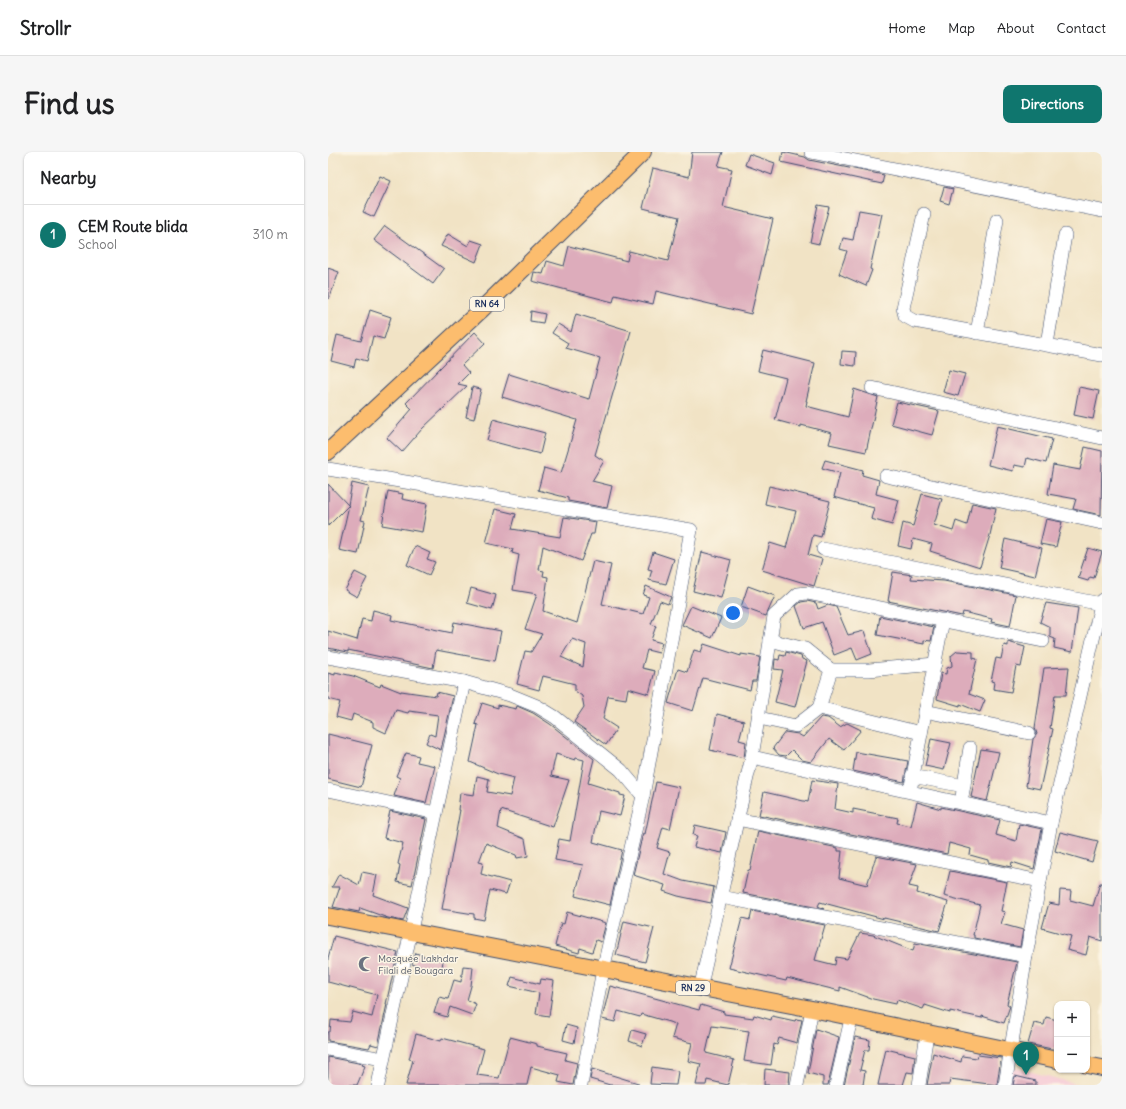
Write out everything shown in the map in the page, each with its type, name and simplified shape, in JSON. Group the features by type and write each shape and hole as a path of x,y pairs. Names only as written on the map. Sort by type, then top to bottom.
{"main road":[{"name":"RN 64","path":"328,452 480,311 643,152"},
{"name":"RN 29","path":"328,916 700,989 812,1009 851,1019 1054,1059"},
{"path":"1090,1066 1102,1068"}],"street":[{"path":"811,152 1102,211"},
{"path":"924,214 903,308 905,316 914,321 1102,355"},
{"path":"977,333 997,220"},
{"path":"1047,344 1065,235"},
{"path":"872,388 1102,438"},
{"path":"328,469 692,530 643,796 603,970 581,1085"},
{"path":"886,476 1102,523"},
{"path":"823,549 1102,602 1051,823 1009,1051 1009,1066 1005,1085"},
{"path":"700,989 752,757 774,616 798,594 807,592 1043,641"},
{"path":"910,791 943,620"},
{"path":"770,640 805,649 831,670 869,670 935,664"},
{"path":"328,657 464,682 510,695 537,706 555,717 621,770 643,796"},
{"path":"759,718 796,726 819,708 831,670"},
{"path":"378,1085 464,682"},
{"path":"819,708 920,733"},
{"path":"925,711 1029,733"},
{"path":"961,802 970,748"},
{"path":"752,757 1051,823"},
{"path":"912,776 964,786"},
{"path":"328,790 436,813"},
{"path":"737,819 1040,881"},
{"path":"721,897 1026,956"},
{"path":"797,1085 812,1009"},
{"path":"836,1085 851,1019"},
{"path":"919,1085 927,1034"},
{"path":"328,1049 383,1059"}],"shaded area":[{"path":"1009,1066 1081,1085 1005,1085"}],"building":[{"path":"692,152 723,152 718,166 732,169 723,207 773,219 751,314 656,291 653,304 615,295 613,302 532,281 534,272 543,274 547,261 564,266 569,246 627,261 629,251 668,261 679,217 643,208 653,168 689,177"},
{"path":"783,152 805,157 809,160 884,175 882,184 781,162"},
{"path":"749,154 775,163 772,175 745,165"},
{"path":"380,176 391,181 374,217 363,212"},
{"path":"944,187 953,189 949,204 940,201"},
{"path":"818,205 829,207 819,244 810,242"},
{"path":"859,210 882,214 870,269 872,270 866,286 839,274 847,251 840,249 843,238 853,240"},
{"path":"385,226 444,269 433,284 374,240"},
{"path":"448,234 468,246 471,240 483,244 476,262 441,246"},
{"path":"328,268 339,272 329,299 328,299"},
{"path":"370,310 391,317 384,339 373,336 367,361 356,358 354,367 331,361 337,335 361,341"},
{"path":"531,311 545,314 543,323 530,321"},
{"path":"576,314 631,331 595,455 604,461 592,481 612,486 607,508 568,501 568,498 538,490 544,468 561,473 577,420 502,397 509,374 589,399 600,358 566,348 568,343 552,333 558,324 571,332"},
{"path":"475,332 485,343 462,365 469,373 458,384 467,386 422,429 402,452 387,438 412,409 406,403"},
{"path":"763,350 815,363 806,406 848,417 854,389 878,397 866,452 829,444 832,433 775,420 786,378 758,371"},
{"path":"842,351 856,352 855,366 841,364"},
{"path":"949,370 965,374 958,396 943,392"},
{"path":"472,387 481,389 474,419 466,417"},
{"path":"1079,387 1099,391 1093,419 1074,415"},
{"path":"897,402 939,411 932,435 891,424"},
{"path":"493,419 545,433 540,454 487,440"},
{"path":"997,426 1052,439 1046,463 1027,458 1025,467 1014,465 1013,471 988,465"},
{"path":"1085,447 1102,451 1101,515 1073,509 1076,499 1048,494 1053,465 1080,470"},
{"path":"825,460 863,470 862,475 879,480 876,494 899,500 892,525 871,519 874,508 834,497 840,473 822,468"},
{"path":"352,483 369,487 361,520 365,521 358,554 339,550 349,505 328,526 328,484 348,505"},
{"path":"769,486 830,501 821,537 813,535 808,555 822,559 814,586 762,570 770,543 786,548 796,511 765,504"},
{"path":"388,491 403,494 402,499 427,504 422,532 382,525"},
{"path":"922,494 942,499 934,525 953,531 956,521 967,525 972,503 996,508 990,535 980,567 930,551 932,544 913,539 911,549 898,546 903,523 913,526"},
{"path":"495,509 516,514 512,529 560,537 564,517 596,522 594,534 591,534 581,561 543,546 539,570 544,571 543,576 548,577 543,611 577,623 593,561 611,565 602,604 643,614 649,597 643,595 646,586 671,597 668,604 660,601 651,624 656,626 651,640 662,643 659,653 647,650 642,668 655,671 649,694 628,688 626,699 608,696 603,719 617,728 606,745 574,722 584,707 582,696 575,691 575,684 543,676 539,690 517,684 525,651 531,652 542,634 525,629 537,594 513,590 519,555 512,553 513,549 486,543","holes":["572,639 586,644 583,667 561,657"]},
{"path":"1046,519 1062,522 1056,547 1040,544"},
{"path":"1005,539 1042,548 1035,576 999,568"},
{"path":"415,546 430,553 427,559 435,562 429,575 407,565"},
{"path":"1088,548 1102,552 1094,578 1090,577 1088,581 1078,578"},
{"path":"653,552 674,559 666,584 649,580 652,570 648,569"},
{"path":"702,552 731,560 721,598 693,591"},
{"path":"355,572 367,578 357,597 345,590"},
{"path":"893,572 912,575 911,579 944,581 1016,595 1010,626 991,622 992,619 963,612 962,616 888,601"},
{"path":"748,586 775,596 766,616 741,607"},
{"path":"471,588 496,595 492,610 467,603"},
{"path":"807,601 816,603 818,609 828,605 836,607 848,635 864,631 872,654 857,660 852,648 834,655 822,622 804,628 796,606 801,602"},
{"path":"1046,603 1078,608 1072,652 1054,648 1055,639 1050,637 1050,627 1040,622"},
{"path":"691,606 721,618 712,638 682,625"},
{"path":"373,610 392,615 391,620 452,633 454,622 501,631 495,661 436,650 433,668 348,650 348,652 328,648 328,631 357,640 362,619 371,621"},
{"path":"880,616 934,627 931,641 924,640 924,644 877,635"},
{"path":"1008,642 1025,647 1021,667 1016,666 1011,692 993,689 994,682 991,681 996,658 1001,659 1004,645 1008,646"},
{"path":"704,644 741,656 741,654 760,657 756,681 752,681 750,690 703,678 693,711 668,703 678,669 687,672 694,650 701,652"},
{"path":"957,651 973,652 973,658 977,659 969,694 985,700 980,712 960,704 960,706 937,699 941,673 946,674 947,668 952,666 951,656"},
{"path":"786,652 801,656 802,659 807,661 795,707 775,702 783,670 774,669 775,659 779,660 780,655 785,656"},
{"path":"1069,667 1066,695 1055,695 1050,728 1053,729 1040,789 1026,786 1033,739 1037,734 1035,728 1044,668"},
{"path":"335,672 353,676 380,687 381,684 401,692 436,696 437,692 453,696 441,750 426,743 430,734 435,736 438,715 409,711 408,713 396,710 386,733 373,727 373,722 353,714 351,721 336,717 340,702 328,699 328,673 335,675"},
{"path":"482,703 498,708 498,705 516,709 517,706 533,713 550,724 594,759 588,783 625,796 620,816 599,811 593,842 622,850 610,905 575,896 583,865 555,860 559,839 570,841 584,760 576,758 575,760 556,754 551,776 569,780 553,827 501,810 498,828 525,839 528,856 517,858 516,855 486,843 479,862 483,863 481,874 510,882 506,894 490,890 484,920 474,918 474,914 442,909 460,810 458,810 460,793 474,795 477,776 489,779 487,792 510,796 514,778 498,774 470,762 478,725 475,724"},
{"path":"717,714 744,721 739,740 746,742 744,758 710,750"},
{"path":"821,717 828,718 840,727 847,723 861,730 844,750 829,739 811,762 802,760 792,750 786,756 779,755 773,748 785,732 798,734 803,737"},
{"path":"328,734 372,745 361,787 328,779"},
{"path":"931,739 951,743 944,770 925,766"},
{"path":"981,749 999,752 987,801 971,797"},
{"path":"856,752 908,761 904,782 853,771"},
{"path":"406,753 419,756 417,762 435,766 426,803 394,796 400,778 396,776"},
{"path":"812,780 838,784 835,809 853,813 853,809 898,818 897,823 911,826 917,802 941,809 941,807 1000,820 996,835 1016,841 1019,824 1042,829 1034,869 1012,862 1011,867 988,862 988,860 970,855 971,849 949,843 947,854 759,815 764,792 808,802"},
{"path":"656,782 679,787 670,829 663,827 657,848 670,852 664,874 683,881 714,887 711,903 678,896 663,891 665,885 633,875 643,833 645,834"},
{"path":"390,811 426,819 412,885 397,882 400,865 398,864 403,843 384,838"},
{"path":"695,825 726,832 722,853 694,847 697,836 693,835"},
{"path":"758,831 838,848 838,851 842,851 839,878 867,885 876,856 917,864 909,886 918,888 917,893 948,902 939,931 884,919 820,902 818,906 824,909 743,893 748,870 750,871"},
{"path":"1060,832 1098,841 1092,862 1055,851"},
{"path":"950,871 1007,882 1001,911 1005,912 1001,924 1023,930 1020,947 974,938 973,935 980,905 944,896"},
{"path":"362,872 377,875 373,895 408,908 403,921 388,918 360,908 359,912 333,907 340,887 332,887 339,874 359,885"},
{"path":"1100,883 1102,883 1102,941 1090,937 1086,955 1067,950 1071,936 1042,928 1049,903 1059,905 1060,890 1071,891 1070,900 1093,906"},
{"path":"752,911 825,925 815,960 835,965 836,957 847,959 860,933 873,935 913,951 915,943 1017,962 1007,1004 1010,1006 1004,1023 982,1016 982,1018 950,1011 950,1013 925,1005 923,1009 897,1000 896,1004 873,999 840,987 840,991 787,978 786,981 729,968 742,918 750,920"},
{"path":"567,912 606,923 601,942 596,940 592,952 580,948 579,953 555,946 561,923 564,924"},
{"path":"624,921 654,928 645,962 616,955"},
{"name":"Mosquée Lakhdar Filali de Bougara","path":"334,936 398,952 378,1046 371,1044 369,1048 328,1041 328,1032 330,1032 331,1020 350,1022 353,1012 372,1017 377,995 328,982 328,958"},
{"path":"416,953 431,959 443,960 442,969 422,968 412,964"},
{"path":"463,966 473,967 471,986 467,1000 476,1004 472,1015 450,1007 447,1017 434,1013 439,997 448,999 454,980 461,982"},
{"path":"512,977 540,984 541,979 554,981 549,1016 536,1014 539,993 509,986"},
{"path":"610,986 699,1010 701,1005 724,1012 724,1014 753,1018 754,1015 771,1020 772,1016 795,1021 796,1019 802,1020 797,1043 779,1038 777,1045 774,1044 771,1065 744,1061 749,1031 712,1026 706,1053 734,1060 728,1085 707,1080 706,1085 696,1085 701,1064 688,1061 692,1043 672,1038 676,1024 641,1014 640,1017 618,1011 615,1022 602,1019"},
{"path":"1046,1017 1054,1019 1054,1049 1028,1044 1034,1023 1044,1025"},
{"path":"566,1025 577,1028 574,1043 563,1040"},
{"path":"816,1029 839,1037 828,1085 823,1085 823,1077 808,1073"},
{"path":"632,1030 646,1034 642,1046 629,1041"},
{"path":"416,1034 441,1041 442,1038 484,1049 477,1075 499,1078 510,1037 537,1044 537,1046 567,1053 565,1060 577,1063 573,1085 558,1082 560,1075 531,1067 527,1085 406,1085 413,1060 409,1059"},
{"path":"855,1037 870,1040 869,1050 865,1050 860,1070 865,1071 863,1085 844,1085"},
{"path":"886,1049 915,1056 913,1073 907,1072 903,1085 878,1085"},
{"path":"933,1053 961,1062 962,1056 977,1058 978,1055 1001,1058 997,1085 950,1079 949,1085 927,1085"},
{"path":"328,1057 363,1064 362,1065 365,1066 357,1085 328,1085"},
{"path":"652,1067 678,1071 676,1085 650,1084"},
{"path":"592,1069 638,1083 638,1085 610,1085 590,1079"},
{"path":"765,1069 790,1072 789,1085 764,1085"},
{"path":"1015,1076 1036,1081 1036,1085 1013,1085"}],"place":[{"name":"Mosquée Lakhdar Filali de Bougara","path":"366,964"},
{"name":"CEM Route blida","path":"1026,1075"}]}
